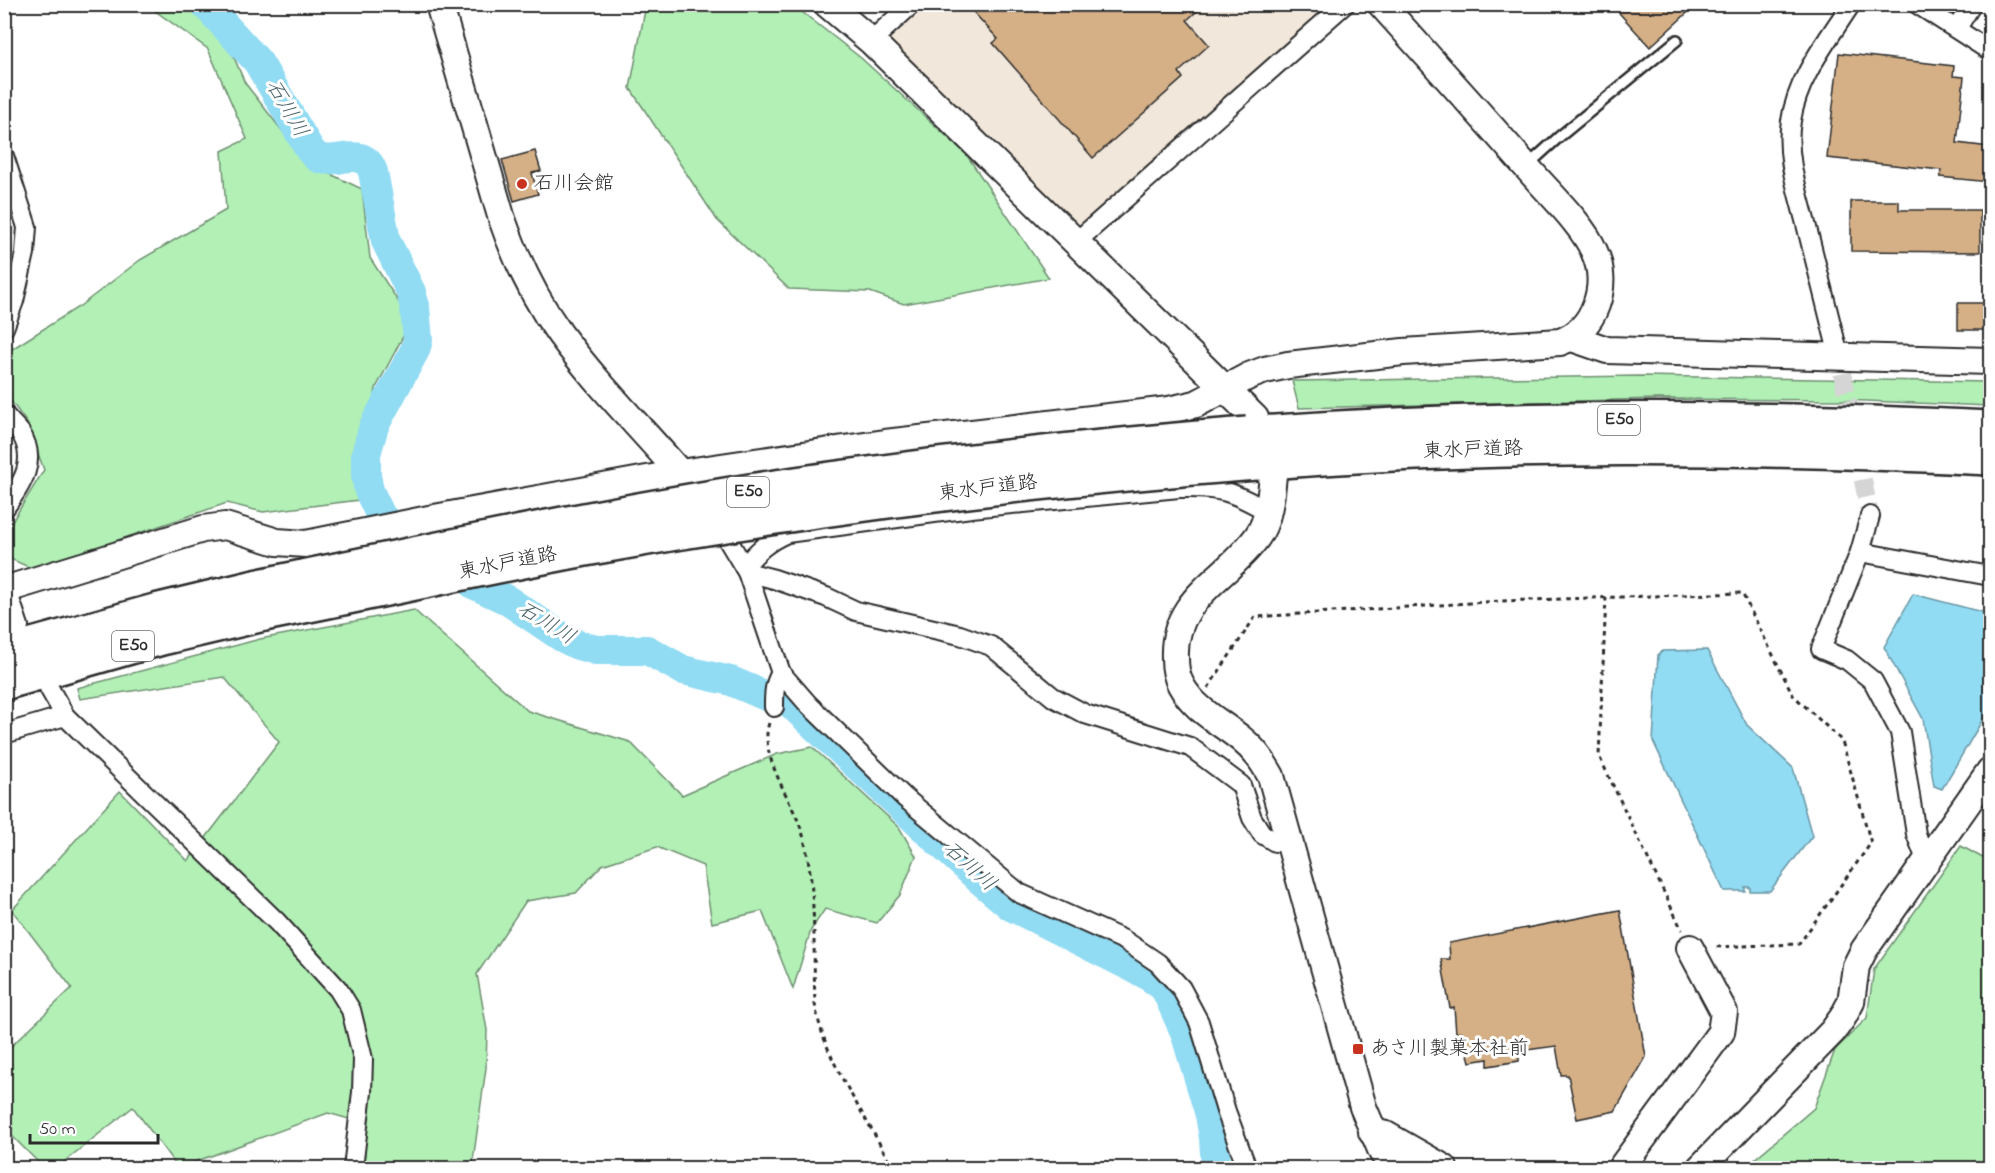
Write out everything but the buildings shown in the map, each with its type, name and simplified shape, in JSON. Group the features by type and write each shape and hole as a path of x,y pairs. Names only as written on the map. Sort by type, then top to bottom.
{"highway":[{"name":"東水戸道路","path":"1258,448 1350,426 1529,420 1732,419 1990,428"},
{"name":"東水戸道路","path":"4,683 162,638 259,601 496,536 818,481 1045,453 1258,448 1350,456 1517,449 1720,448 1990,458"},
{"name":"東水戸道路","path":"12,640 155,611 259,601"}],"street":[{"path":"439,4 501,216 512,249 528,281 560,335 680,473 721,527 745,569 781,673 808,704 904,798 1020,893 1124,940 1158,963 1181,988 1199,1022 1226,1111 1247,1168"},
{"path":"827,4 871,41 1226,388 1258,448 1267,511 1258,535 1191,605 1180,621 1174,644 1175,666 1180,684 1196,706 1237,736 1258,755 1270,776 1363,1107 1382,1152 1394,1168"},
{"path":"871,41 912,4"},
{"path":"1076,242 1345,4"},
{"path":"12,640 6,587 203,529 225,526 277,542 306,544 680,473 885,443 1169,410 1196,404 1265,369 1288,365 1403,352 1560,342 1572,338 1587,323 1600,289 1598,261 1594,250 1581,231 1527,167 1381,4"},
{"path":"1836,344 1799,194 1793,164 1790,122 1797,97 1816,58 1851,4"},
{"path":"1917,4 1990,51"},
{"path":"1957,28 1972,4"},
{"path":"4,156 27,227 25,253 14,301 4,328"},
{"path":"1572,338 1607,350 1990,362"},
{"path":"4,414 20,433 28,454 28,469 20,486 4,509"},
{"path":"745,569 759,548 773,538 787,533 971,508 1210,487 1236,494 1267,511"},
{"path":"1870,516 1860,552 1821,649 1847,660 1873,681 1900,732 1916,834 1927,862"},
{"path":"1860,552 1990,576"},
{"path":"745,569 816,593 856,611 960,635 991,646 1053,697 1085,714 1190,747 1241,785 1252,818 1263,834 1275,842 1290,842"},
{"path":"774,698 781,673"},
{"path":"49,688 65,716 277,922 338,988 351,1010 363,1059 362,1092 353,1168"},
{"path":"4,734 65,716"},
{"path":"1700,1168 1833,1031 1851,1002 1856,966 1864,950 1988,779"},
{"path":"1621,1168 1721,1032 1724,1012 1690,948"},
{"path":"1372,1132 1386,1135 1444,1168"}],"lane":[{"path":"1527,167 1559,137 1677,40"}],"path":[{"path":"1196,706 1255,617 1501,601 1606,597 1742,593 1793,695 1842,741 1871,843 1799,944 1690,948 1599,756 1606,597"},
{"path":"774,698 765,733 771,759 802,833 811,876 815,1004 819,1025 834,1062 892,1168"}],"shaded area":[{"path":"928,5 1329,5 1087,223 1071,224 893,53 890,38"}],"green space":[{"path":"147,5 186,5 224,34 245,83 287,137 322,170 362,189 370,258 411,321 376,388 359,500 263,512 227,503 33,569 6,557 8,528 44,470 27,423 5,393 4,354 80,306 140,260 226,210 222,151 247,139 208,49"},
{"path":"646,5 793,5 861,58 966,154 1049,278 904,304 870,292 789,289 717,220 630,88"},
{"path":"1641,376 1990,382 1990,406 1841,400 1659,399 1299,408 1292,381"},
{"path":"414,610 528,711 630,742 682,795 777,754 812,747 899,827 916,856 900,895 877,923 825,909 811,930 793,989 762,911 712,923 703,866 657,847 602,865 576,893 526,901 477,974 487,1030 486,1068 472,1168 362,1168 367,1124 328,1113 178,1168 133,1107 56,1168 44,1168 5,1129 5,1052 72,988 12,910 120,791 188,861 279,742 224,677 80,699 77,688 260,639"},
{"path":"1961,846 1990,862 1990,1168 1744,1168 1814,1108 1835,1050 1867,1018 1874,969"}],"water":[{"path":"1913,594 1990,614 1990,707 1942,789 1934,786 1923,719 1884,647"},
{"path":"1707,650 1747,725 1793,768 1812,836 1770,891 1750,891 1750,887 1745,887 1745,891 1724,891 1653,741 1658,655 1663,651"}],"waterway":[{"name":"石川川","path":"205,4 258,62 310,150 317,157 324,159 348,157 362,159 368,163 373,172 386,241 411,292 418,340 415,350 374,426 366,454 369,491 382,518 475,585 507,600 562,637 578,645 596,650 647,650 683,670 731,681 766,696 787,700 1011,906 1146,974 1165,988 1185,1032 1210,1115 1216,1168"}],"tunnel":[{"path":"1837,347 1870,516"}],"place":[{"name":"石川会館","path":"522,184"},
{"name":"あさ川製菓本社前","path":"1358,1049"}]}
